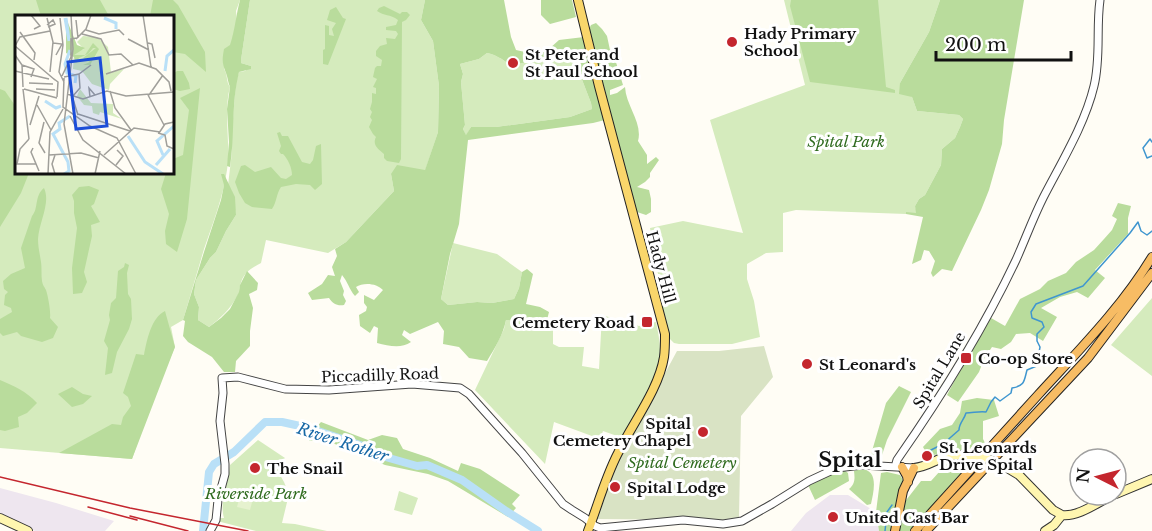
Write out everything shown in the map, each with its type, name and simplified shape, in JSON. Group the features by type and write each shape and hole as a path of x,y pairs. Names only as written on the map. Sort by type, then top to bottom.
{"highway":[{"path":"915,531 1089,341 1114,311 1152,257"},
{"path":"926,531 1089,358 1152,273"},
{"path":"898,467 907,476 908,482"},
{"path":"895,531 899,504 914,468"}],"main road":[{"name":"Hady Hill","path":"578,0 665,334 664,358 660,374 618,452 589,527"},
{"path":"914,468 953,456 988,459 1019,475 1053,510 1062,515 1069,516 1089,507"},
{"path":"1128,489 1152,479"},
{"path":"1045,531 1062,515"},
{"path":"0,518 28,531"}],"street":[{"name":"Spital Lane","path":"898,467 897,460 924,422 980,329 1015,261 1090,101 1095,81 1100,0"},
{"name":"Piccadilly Road","path":"210,531 216,520 218,500 225,474 220,421 222,378 238,377 285,389 329,390 412,384 460,388 469,394 522,453 563,504 585,518 589,527"},
{"path":"589,527 602,530 683,520 723,524 742,521 809,481 837,468 861,465 914,468"}],"shaded area":[{"path":"0,488 114,521 105,531 35,531 0,515"},
{"name":"United Cast Bar","path":"830,495 848,495 876,512 879,531 791,531 806,513"}],"green space":[{"path":"0,0 240,0 236,11 237,23 224,69 230,87 227,107 228,160 223,190 183,320 171,327 175,347 154,396 132,459 0,448"},
{"path":"36,0 100,0 108,15 41,15"},
{"path":"153,0 173,0 178,5 205,52 206,72 185,54 174,52 174,15 150,15"},
{"path":"240,0 250,0 241,63 251,66 251,69 239,72 230,167 227,166 229,142 227,109 230,87 223,59 224,49 230,45 232,39"},
{"path":"250,0 425,0 421,20 433,41 439,86 438,132 425,171 391,174 394,191 346,242 328,253 266,240 261,263 245,275 232,305 209,327 198,320 199,307 194,294 196,280 216,252 236,215 231,189 228,185 236,82 239,72 251,66 241,63"},
{"path":"425,0 504,0 511,37 516,50 534,54 549,49 559,40 584,37 605,120 468,140 459,224 441,299 448,305 492,303 514,299 522,272 527,269 533,274 526,304 549,312 547,320 538,322 537,327 523,327 524,322 506,320 501,336 487,361 469,358 459,347 443,344 444,331 438,322 410,334 404,330 402,335 411,342 403,346 377,343 378,328 374,326 370,333 360,326 359,315 366,311 367,307 364,303 364,295 374,300 383,290 377,286 359,285 356,287 359,292 355,296 342,275 340,281 346,301 344,305 335,304 329,298 312,300 308,293 322,284 328,275 335,276 332,267 337,256 335,249 346,242 394,191 391,174 397,165 425,170 438,132 439,86 433,41 421,20","holes":["562,51 571,51 592,109 570,117 496,127 471,127 466,135 463,129 465,125 461,82 463,74 460,64 479,59 487,53 509,64 534,62"]},
{"path":"541,0 572,0 576,17 550,24 541,15"},
{"name":"Spital Park","path":"784,0 940,0 929,32 900,83 912,97 917,111 959,115 963,119 955,138 942,149 941,165 925,195 915,206 917,213 796,210 783,213 783,252 766,253 747,264 747,279 754,301 760,337 732,344 674,343 668,337 666,320 658,294 662,292 650,228 683,221 743,233 710,120 805,85"},
{"path":"791,0 878,0 886,87 895,90 895,93 810,82 790,6"},
{"path":"940,0 1024,0 1002,144 989,190 952,271 942,269 933,277 931,273 935,261 929,251 924,250 921,260 912,264 923,217 906,214 906,212 916,213 915,206 925,195 941,165 942,149 955,138 963,119 959,115 917,111 912,97 899,94 900,83 929,32"},
{"path":"384,6 400,14 407,12 410,15 402,22 401,159 399,163 387,161 384,158 384,154 375,145 376,137 369,127 372,120 370,109 372,93 376,94 376,88 373,87 377,79 373,77 375,68 381,66 382,60 376,56 376,51 380,46 387,44 386,38 395,39 398,34 396,31 386,30 386,27 396,25 398,20 377,11"},
{"path":"336,7 346,19 328,65 323,64 325,25 329,26 329,35 334,36 332,29 336,23 327,20 330,10"},
{"path":"596,23 607,36 623,85 610,90 610,95 625,87 638,128 638,141 647,155 647,164 656,157 659,160 650,173 650,177 637,187 649,190 651,212 646,215 632,208 588,31 591,25"},
{"path":"562,51 571,51 592,109 570,117 496,127 471,127 466,136 463,129 465,125 461,82 463,74 460,64 479,59 487,53 509,64 548,58"},
{"path":"183,71 190,89 180,91 174,89 174,73"},
{"path":"200,88 187,219 177,252 166,244 165,231 169,214 161,189 166,174 174,174 174,159 183,155 189,110 180,98"},
{"path":"0,89 5,91 15,106 15,174 29,174 21,193 0,227"},
{"path":"280,132 282,136 288,136 302,162 310,164 316,146 321,144 322,184 315,190 310,185 296,184 281,187 272,209 252,207 245,203 235,182 241,166 245,165 255,172 271,167 281,178 286,179 292,175 288,161 279,151 281,146 277,133"},
{"path":"221,174 224,174 235,197 236,215 216,252 196,280 194,294 199,307 198,320 209,327 230,309 247,271 258,283 257,290 249,294 253,308 250,346 236,361 235,372 224,372 212,357 188,342 183,336 185,321 183,320 221,200 224,185"},
{"path":"89,186 99,190 91,206 100,222 91,225 92,236 84,272 87,282 82,293 73,294 72,268 77,228 72,195 79,187"},
{"path":"44,188 46,200 38,239 42,279 48,296 50,318 58,327 53,338 42,342 21,336 17,332 3,336 0,333 0,319 12,312 11,308 4,305 5,295 8,292 4,289 3,281 11,274 25,268 21,248 39,195"},
{"path":"1118,203 1131,206 1128,234 1095,270 1105,278 1088,298 1077,292 1060,297 1041,308 1057,317 1043,341 1030,333 1016,334 1011,342 1001,349 992,347 979,372 958,402 947,395 991,318 1005,326 1020,299 1040,289 1048,281 1066,273 1076,262 1094,250 1112,230 1117,219 1112,216"},
{"path":"453,243 497,254 522,272 514,299 492,303 448,305 441,299"},
{"path":"125,263 129,265 128,294 131,299 132,319 117,352 112,373 105,375 108,348 104,341 110,320 111,303 116,298 118,271 124,267"},
{"path":"1152,298 1152,376 1111,345"},
{"path":"165,311 175,347 132,459 59,453 112,424 121,425 123,417 131,406 128,397 123,393 136,354 144,355 153,324"},
{"path":"602,315 639,326 656,322 660,350 652,383 620,437 603,431 600,439 554,422 545,464 475,390 504,329 506,320 525,322 524,327 553,327 553,344 559,347 584,347 582,366 599,369"},
{"name":"Spital Cemetery","path":"764,346 773,377 741,416 739,517 722,520 595,519 622,453 677,351 719,351"},
{"path":"0,380 24,392 37,403 27,413 18,417 19,427 5,431 0,430"},
{"path":"899,386 911,392 887,440 880,461 871,460 886,403"},
{"path":"72,387 83,394 92,396 83,404 72,407 58,394"},
{"path":"977,398 994,400 999,416 983,421 983,439 987,447 981,454 950,452 928,456 923,447 940,429 952,425 960,413 962,401"},
{"path":"321,422 368,440 382,435 397,438 403,449 458,471 461,463 480,469 520,495 512,504 516,508 508,517 448,481 428,474 385,465 323,439 309,441 312,432"},
{"name":"Riverside Park","path":"258,440 285,458 277,464 289,494 282,523 327,531 256,531 217,521 218,518 224,518 223,498 230,465"},
{"path":"949,461 973,463 911,531 897,531 900,508 921,481 931,481"},
{"path":"860,469 870,472 873,476 871,504 867,505 849,489 854,481 854,471"},
{"path":"844,470 848,473 849,481 815,500 808,485"},
{"path":"881,473 900,475 903,480 891,531 879,531 876,512"},
{"path":"242,488 255,491 250,510 237,507"},
{"path":"399,491 418,498 412,515 394,510"}],"waterway":[{"path":"1152,142 1150,139 1143,148 1147,158 1152,156"},
{"path":"931,450 943,444 959,430 966,413 986,412 995,397 1000,401 1011,393 1012,388 1023,382 1027,370 1039,365 1040,347 1037,334 1044,327 1042,322 1032,318 1031,312 1036,304 1083,286 1138,222 1141,231 1147,235 1152,231"},
{"name":"River Rother","path":"203,531 209,472 214,464 234,452 265,422 282,422 309,428 363,446 382,456 417,466 427,465 462,480 538,531"},
{"path":"885,531 887,512 892,505"}],"railway":[{"path":"0,477 130,508 248,531"},
{"path":"88,507 137,520"},
{"path":"130,516 188,531"}],"place":[{"name":"Hady Primary School","path":"732,42"},
{"name":"St Peter and St Paul School","path":"513,63"},
{"name":"Cemetery Road","path":"647,322"},
{"name":"Co-op Store","path":"966,358"},
{"name":"St Leonard's","path":"807,364"},
{"name":"Spital Cemetery Chapel","path":"703,432"},
{"name":"St. Leonards Drive Spital","path":"927,456"},
{"name":"The Snail","path":"255,468"},
{"name":"Spital Lodge","path":"615,487"},
{"name":"United Cast Bar","path":"833,517"}],"district":[{"name":"Spital","path":"850,460"}]}
